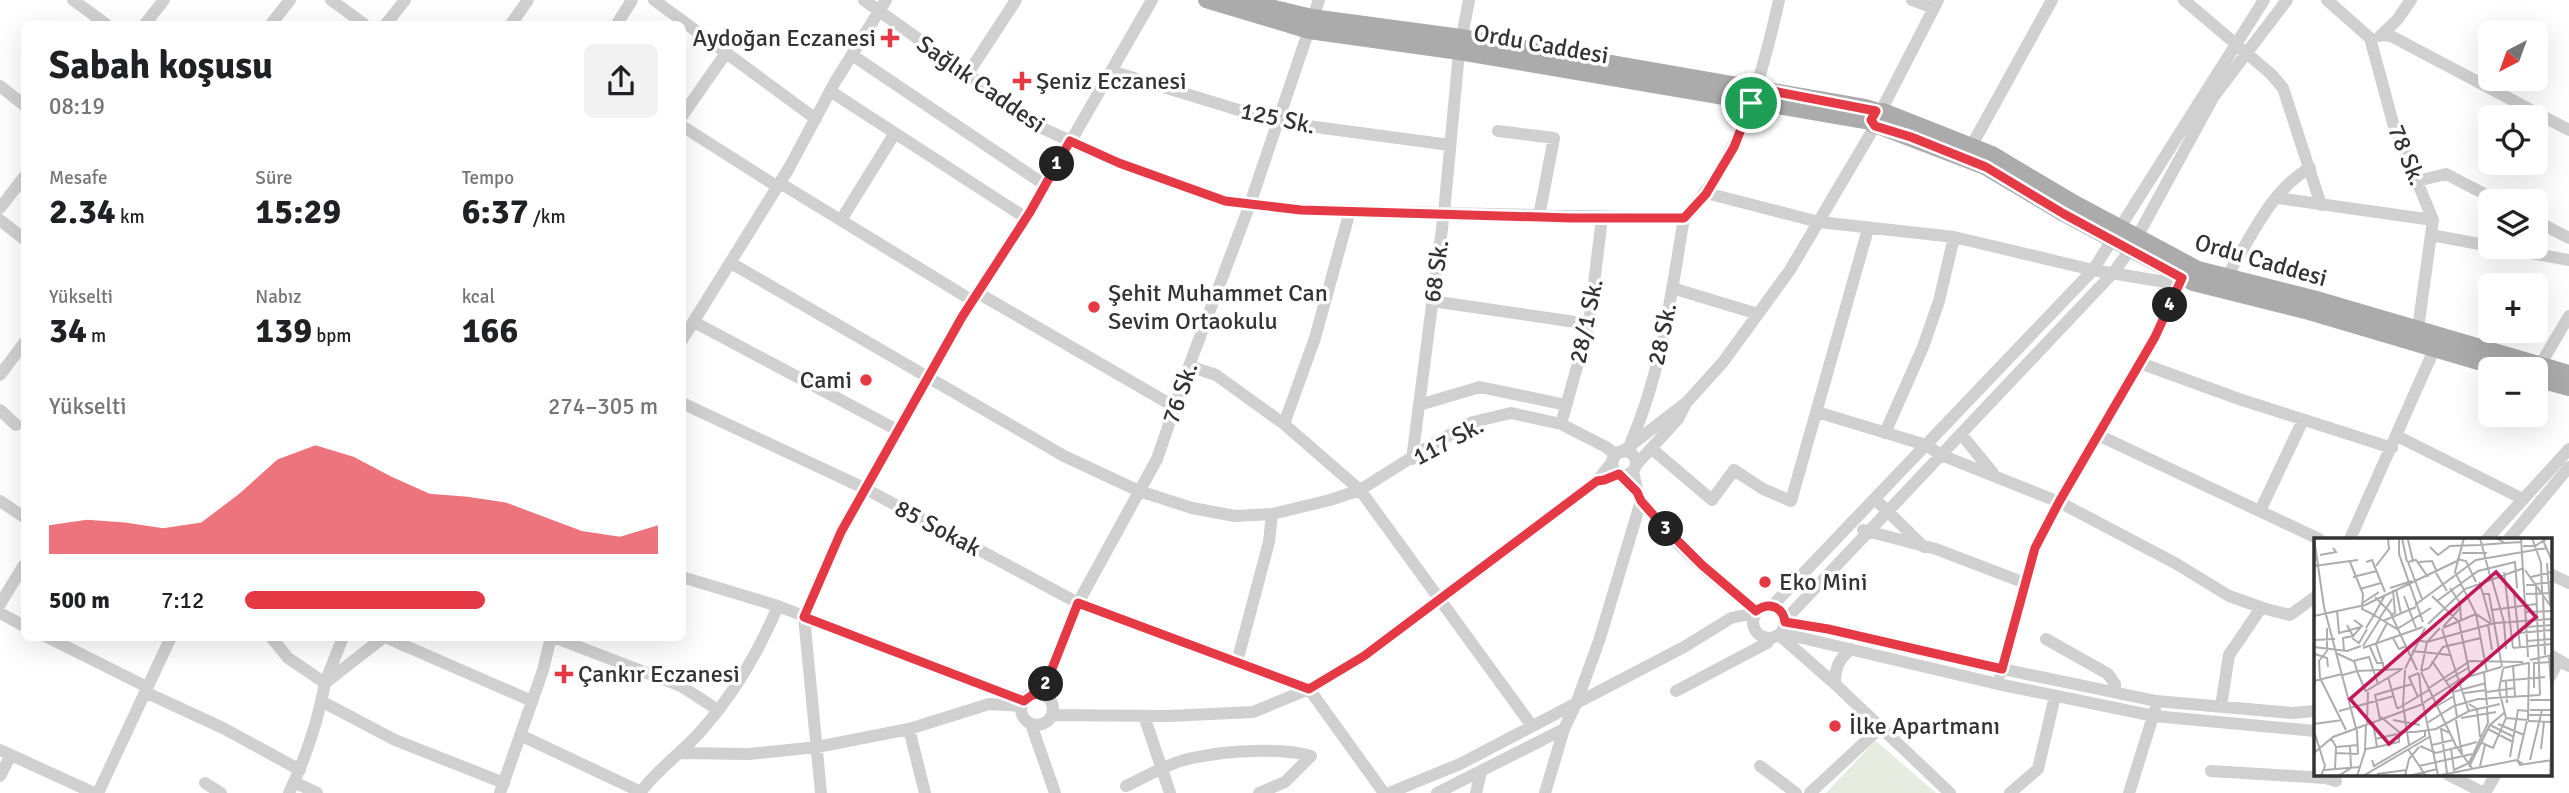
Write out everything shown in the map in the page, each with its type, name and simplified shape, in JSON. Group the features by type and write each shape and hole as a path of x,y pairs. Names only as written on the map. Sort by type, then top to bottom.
{"main road":[{"name":"Ordu Caddesi","path":"1206,0 1311,24 1460,45 1878,118 1972,145 1992,154 2133,243 2198,269 2313,298 2417,337"},
{"name":"Ordu Caddesi","path":"1241,0 1311,24"},
{"name":"Ordu Caddesi","path":"1878,118 1986,167 2064,214 2114,233"},
{"name":"Ordu Caddesi","path":"2133,243 2180,282 2417,337 2486,357"},
{"name":"Ordu Caddesi","path":"2437,343 2478,359"},
{"name":"Ordu Caddesi","path":"2548,372 2569,373"},
{"name":"Ordu Caddesi","path":"2548,377 2569,388"}],"street":[{"path":"73,0 102,21"},
{"path":"147,21 164,0"},
{"path":"273,21 290,0"},
{"path":"331,0 360,21"},
{"path":"388,21 405,0"},
{"path":"513,21 528,0"},
{"path":"619,21 632,0"},
{"path":"654,0 683,21"},
{"name":"Sağlık Caddesi","path":"864,0 1044,130 1119,163 1225,201 1301,210 1684,218"},
{"path":"686,334 779,185 830,92 886,0"},
{"path":"967,75 1016,0"},
{"path":"821,793 804,617 841,532 975,297 1026,218 1152,0"},
{"name":"76 Sk.","path":"1042,694 1078,603 1157,459 1250,204 1319,0"},
{"name":"68 Sk.","path":"1412,459 1444,212 1460,45 1469,0"},
{"path":"1684,218 1706,194 1734,147 1754,96 1779,0"},
{"path":"1031,724 1041,724 1052,715 1143,716 1253,712 1309,689 1364,656 1597,481 1620,453 1687,402 1723,362 1790,270 1878,118 1935,4 1912,0"},
{"path":"1972,145 2052,0"},
{"path":"2184,0 2236,43 2283,88 2320,205"},
{"path":"1772,606 2093,270 2264,0"},
{"path":"1676,691 1767,643 1866,533 2113,273 2133,243 2214,96 2287,0"},
{"path":"2327,0 2376,37 2391,36 2569,130"},
{"path":"2376,37 2411,0"},
{"path":"686,24 816,119"},
{"name":"78 Sk.","path":"2376,37 2393,123 2433,220 2417,337"},
{"path":"686,110 726,53"},
{"path":"852,55 1045,185"},
{"name":"125 Sk.","path":"1111,71 1278,122 1450,145"},
{"path":"0,86 21,103"},
{"path":"830,92 1026,218"},
{"path":"686,128 975,297 1175,407"},
{"path":"1499,131 1554,138 1539,216"},
{"path":"841,220 895,133"},
{"path":"2227,276 2277,198 2297,175 2310,168"},
{"path":"2417,181 2445,174 2478,191"},
{"path":"0,208 21,181"},
{"path":"1706,194 1819,222 1954,237 2093,270 2180,282 2155,337 2035,548 1998,684"},
{"path":"2277,198 2433,220"},
{"path":"1284,424 1315,338 1350,211"},
{"name":"28/1 Sk.","path":"1561,424 1589,324 1602,218"},
{"name":"28 Sk.","path":"1620,453 1640,421 1661,353 1684,218"},
{"path":"0,220 21,237"},
{"path":"2548,227 2569,238"},
{"path":"1652,449 1712,500 1734,470 1763,489 1791,501 1868,229"},
{"path":"2431,235 2478,244"},
{"path":"1885,433 1923,347 1939,301 1954,237"},
{"path":"2548,256 2569,260"},
{"name":"117 Sk.","path":"731,263 1064,456 1139,491 1192,508 1235,516 1272,514 1330,500 1360,490 1473,422 1511,413 1561,424 1606,447 1633,455 1627,471"},
{"path":"1672,289 1758,314"},
{"path":"1432,301 1589,324"},
{"path":"2546,357 2569,316"},
{"path":"694,322 899,431"},
{"path":"2350,538 2437,343"},
{"path":"0,375 21,347"},
{"path":"2140,363 2303,419 2394,442 2523,499"},
{"path":"1189,366 1216,375 1284,424 1360,490 1532,726"},
{"path":"1419,405 1480,387 1566,405"},
{"path":"1597,481 1627,471 1652,449 1678,419 1687,402"},
{"name":"85 Sokak","path":"686,405 866,489 1078,603 1309,689"},
{"path":"0,410 16,425"},
{"path":"1817,412 1926,445 1941,455 2059,502 2175,563 2228,596 2290,615 2314,598"},
{"path":"2260,511 2303,419"},
{"path":"1961,434 1995,476"},
{"path":"2098,435 2317,538"},
{"path":"2488,538 2569,449"},
{"path":"1620,453 1614,468 1627,471"},
{"path":"2510,538 2563,484 2569,467"},
{"path":"1627,471 1639,496 1702,565 1756,612"},
{"path":"1545,793 1564,729 1599,641 1639,496"},
{"path":"1875,499 1924,547"},
{"path":"0,501 21,515"},
{"path":"1237,662 1269,542 1272,514"},
{"path":"1854,521 1866,533 1936,549 2025,583"},
{"path":"0,604 21,570"},
{"path":"2552,575 2569,583"},
{"path":"686,578 778,606 1023,704"},
{"path":"520,735 640,792 681,752 718,710 757,652 778,606"},
{"path":"1950,793 1780,629 1780,610 1763,606 1756,612 1752,621 1754,630 1763,637 1780,629 1828,629 2156,701 2292,713 2314,711"},
{"path":"2221,706 2230,656 2261,608"},
{"path":"1309,689 1386,793 1460,764 1684,647 1731,618 1756,612"},
{"path":"0,613 21,624"},
{"path":"1780,629 1998,684 2154,716 2314,731"},
{"path":"2046,639 2108,674 2115,684 2115,692"},
{"path":"55,641 223,728 294,782 317,793"},
{"path":"0,776 6,752 96,793 169,641"},
{"path":"274,641 288,658 325,683"},
{"path":"294,782 318,717 325,683 341,641"},
{"path":"325,683 380,641"},
{"path":"394,641 532,701"},
{"path":"321,701 395,740 502,788 551,641"},
{"path":"563,641 681,686 718,710"},
{"path":"1835,684 1835,670 1840,658 1851,649"},
{"path":"1052,715 1051,701 1042,694 1032,695 1023,704 1023,717 1031,724 1055,793"},
{"path":"2010,793 2038,769 2056,696"},
{"path":"2129,793 2154,716 2156,701"},
{"path":"681,752 749,754 817,747 909,729 989,704 1023,704"},
{"path":"1143,716 1170,793"},
{"path":"1810,793 1881,727"},
{"path":"909,729 925,793"},
{"path":"1437,793 1564,729"},
{"path":"1126,786 1190,759 1274,750 1311,756 1285,782 1259,793"},
{"path":"1760,766 1796,793"},
{"path":"2211,771 2325,778 2335,783"},
{"path":"1476,793 1480,772"},
{"path":"2451,776 2484,793 2495,776"},
{"path":"205,783 221,793"}],"shaded area":[{"path":"1876,741 1936,793 1826,793"}],"place":[{"name":"Aydoğan Eczanesi","path":"890,38"},
{"name":"Şeniz Eczanesi","path":"1022,81"},
{"name":"Şehit Muhammet Can Sevim Ortaokulu","path":"1094,307"},
{"name":"Cami","path":"866,380"},
{"name":"Eko Mini","path":"1765,582"},
{"name":"Çankır Eczanesi","path":"564,674"},
{"name":"İlke Apartmanı","path":"1835,726"}],"route":[{"path":"1757,88 1876,111 1871,117 1873,125 1986,167 2064,214 2182,278 2155,337 2035,548 2002,669 1828,629 1785,622 1782,612 1772,606 1763,606 1756,611 1729,590 1664,527 1619,474 1597,481 1364,656 1309,689 1078,603 1042,694 1032,695 1024,701 804,617 841,532 962,317 1030,212 1070,141 1119,163 1225,201 1301,210 1444,212 1571,218 1684,218 1706,194 1734,147 1751,103 1757,88"}]}
